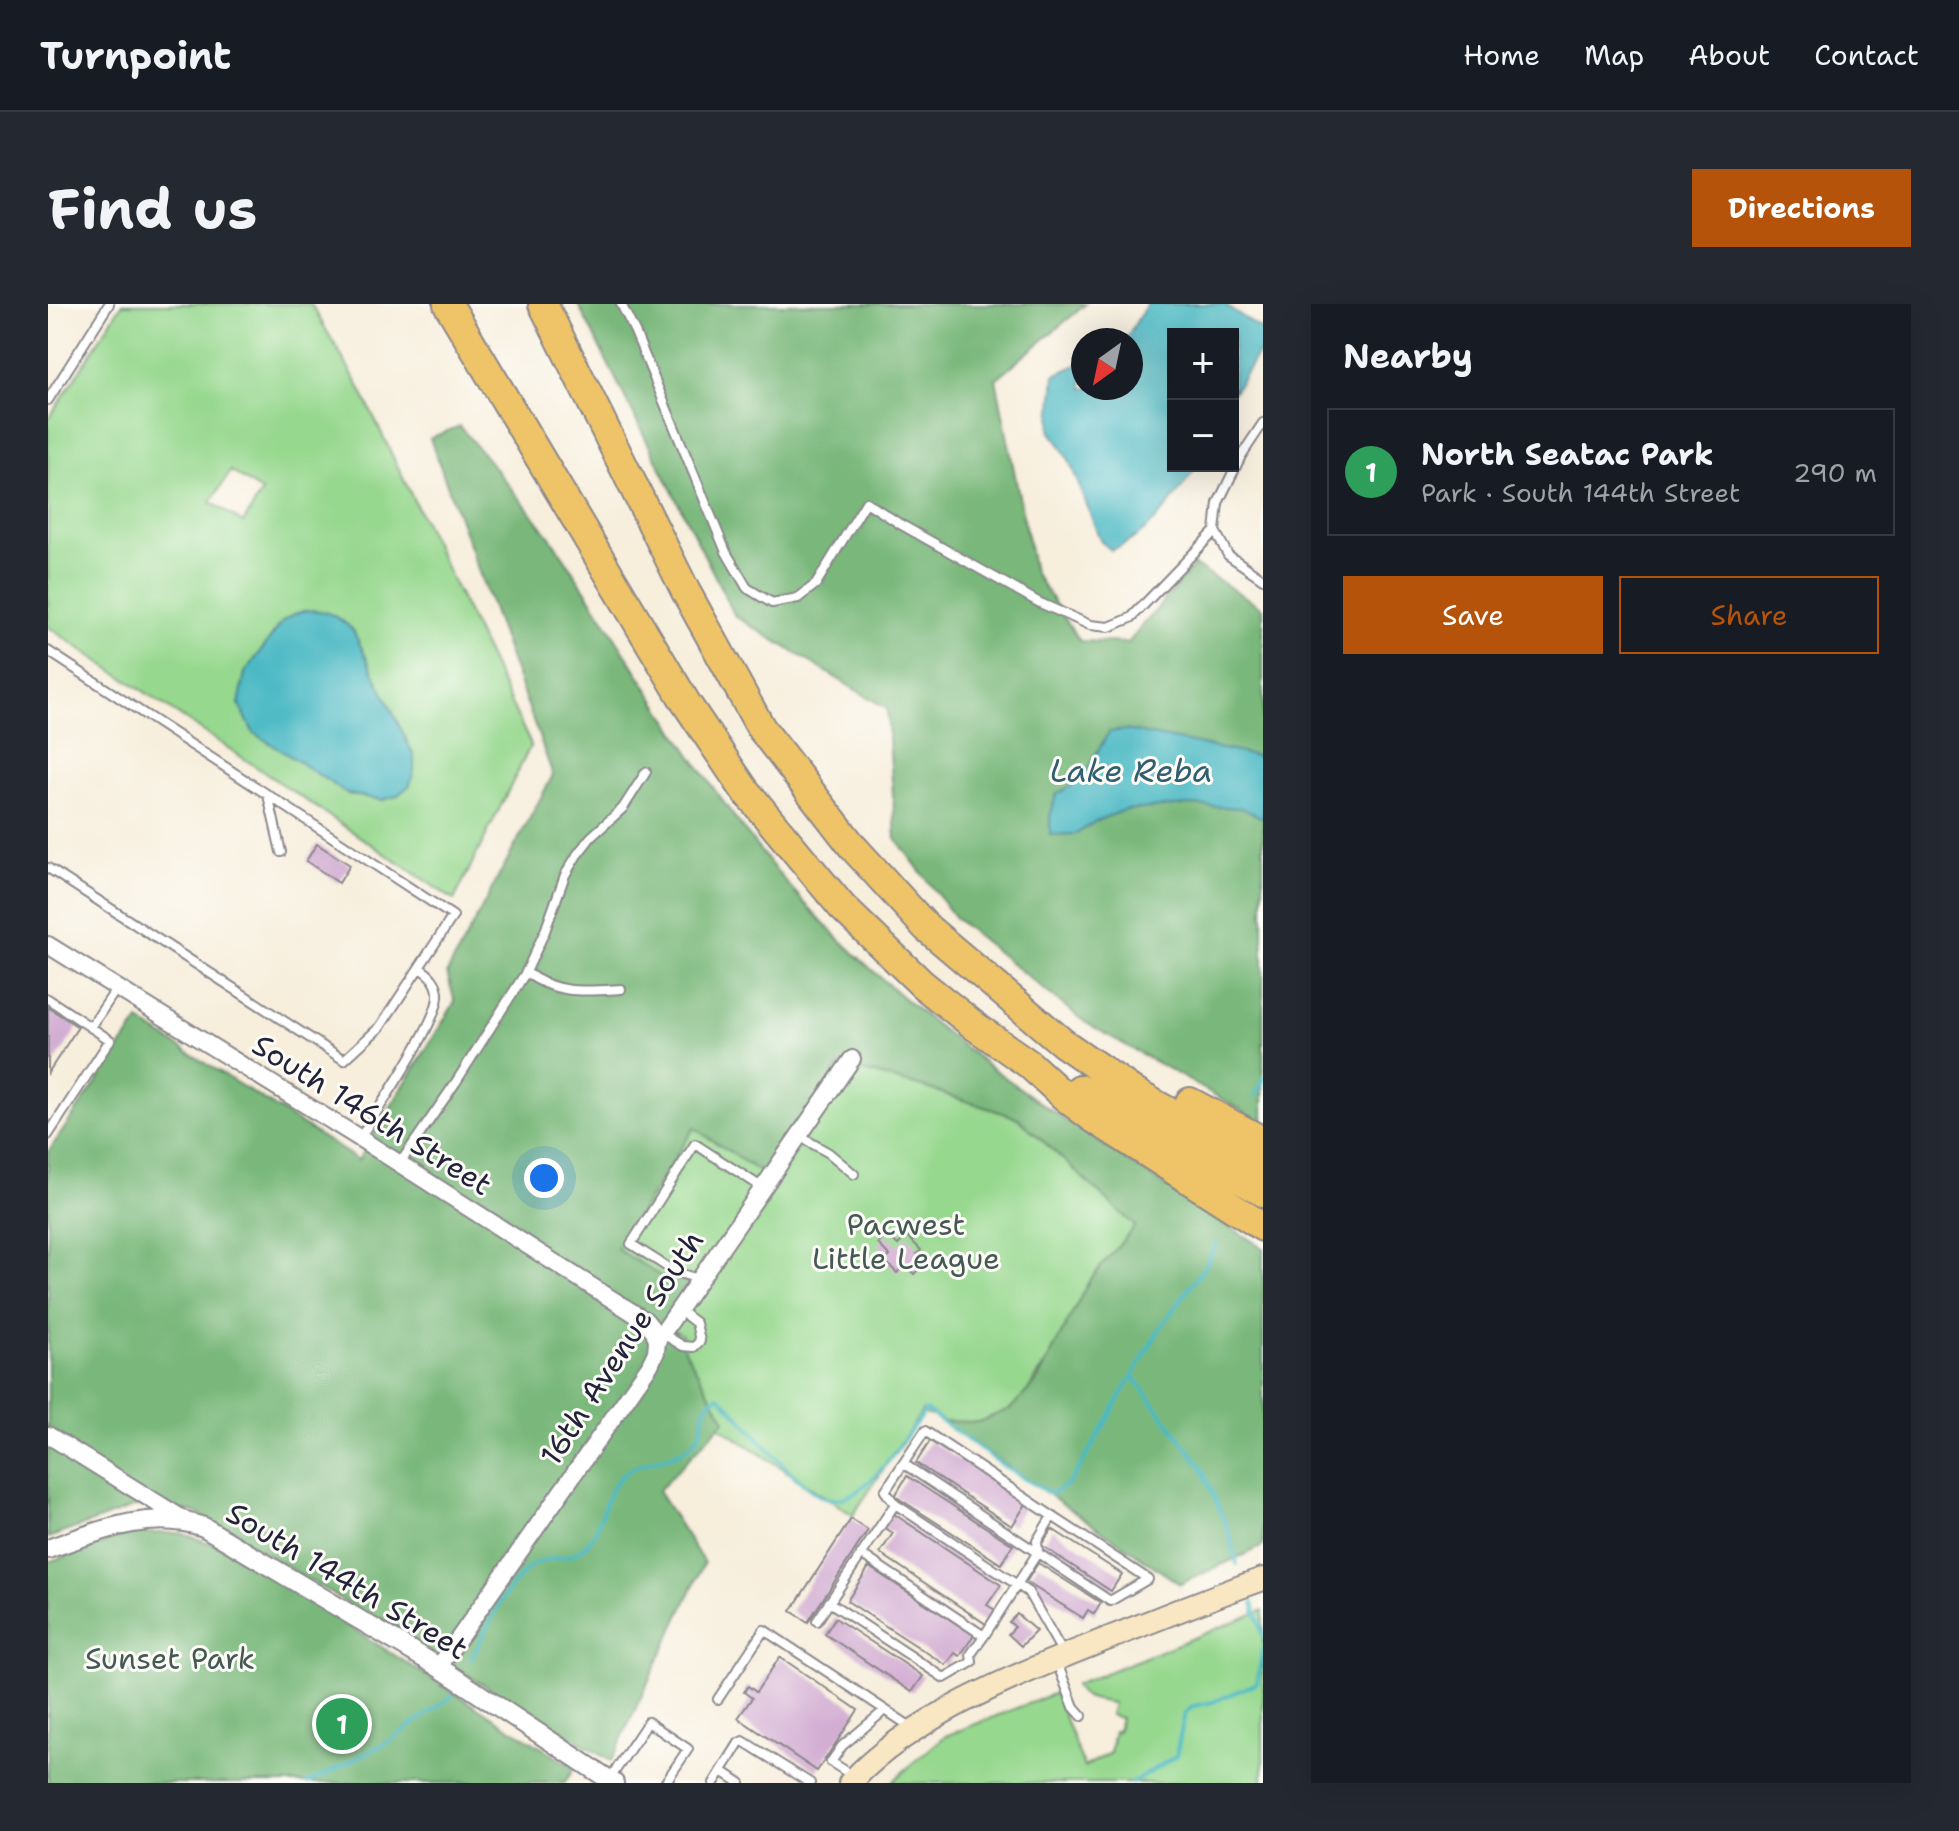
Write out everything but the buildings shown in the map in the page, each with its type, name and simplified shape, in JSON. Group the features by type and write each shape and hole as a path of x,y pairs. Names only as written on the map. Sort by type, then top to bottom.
{"highway":[{"path":"448,304 627,608 744,789 807,867 866,931 922,984 976,1027 1029,1064 1093,1118 1263,1227"},
{"path":"543,304 686,592 761,728 853,847 926,927 1006,998 1063,1043 1137,1094 1263,1165"},
{"path":"1006,998 1263,1141"},
{"path":"1029,1064 1263,1192"}],"main road":[{"path":"853,1780 915,1730 1014,1676 1263,1579"}],"street":[{"name":"South 146th Street","path":"48,945 646,1321 660,1337"},
{"name":"16th Avenue South","path":"438,1668 650,1365 660,1337 852,1059"},
{"name":"South 144th Street","path":"48,1435 186,1521 225,1538 438,1668 612,1782"},
{"path":"48,1549 133,1522 159,1519 186,1521"}],"lane":[{"path":"48,400 109,304"},
{"path":"621,304 726,552 747,588 772,603 798,598 816,584 866,502 1040,603 1090,625 1109,627 1131,618 1215,531"},
{"path":"1263,423 1241,456 1218,503 1215,531 1228,555 1263,579"},
{"path":"48,651 453,916 380,1027 344,1060 48,868"},
{"path":"399,1164 526,972 565,875 577,855 591,837 623,808 646,772"},
{"path":"268,795 281,852"},
{"path":"360,1139 430,1021 438,999 437,986 419,968"},
{"path":"526,972 537,981 561,989 580,992 621,989"},
{"path":"91,1027 117,988"},
{"path":"48,999 110,1040 48,1135"},
{"path":"799,1136 829,1153 854,1174"},
{"path":"700,1279 675,1272 631,1244 695,1144 763,1188"},
{"path":"660,1337 683,1346 694,1347 700,1341 696,1323 679,1310"},
{"path":"904,1464 1110,1601 1148,1579 925,1431 885,1491 895,1504 1028,1592 1060,1658 1074,1707 1082,1716"},
{"path":"817,1621 895,1504"},
{"path":"829,1602 944,1678 972,1662 971,1654 1038,1552 1037,1541 1052,1516"},
{"path":"861,1554 984,1636"},
{"path":"718,1699 764,1630 915,1730"},
{"path":"853,1780 831,1762 842,1746 885,1710"},
{"path":"612,1782 648,1722 688,1749 665,1783"},
{"path":"714,1783 739,1743 745,1741 810,1783"},
{"path":"722,1771 740,1783"}],"green space":[{"path":"122,304 311,304 359,386 531,745 454,900 48,627 48,420","holes":["231,471 262,492 243,523 211,502","283,621 383,800 348,794 242,687 245,673"]},
{"path":"578,304 1086,304 996,379 1034,572 1080,641 1128,643 1194,565 1263,608 1263,1122 1086,1023 956,919 896,839 887,709 735,616"},
{"path":"460,426 553,542 725,805 786,882 838,937 893,989 1011,1082 1263,1248 1263,1546 1180,1584 941,1421 978,1422 1010,1409 1037,1381 1089,1281 1135,1226 1018,1118 923,1087 840,1065 764,1175 694,1128 617,1249 670,1282 684,1278 691,1283 666,1317 725,1420 658,1491 704,1563 611,1761 195,1512 139,1505 48,1538 48,1152 139,1021 358,1160 455,1002 447,973 553,775 430,438"},
{"name":"Pacwest Little League","path":"859,1007 1153,1201 987,1452 933,1416 922,1414 922,1411 853,1515 651,1382 682,1335 591,1274 694,1118"},
{"name":"Sunset Park","path":"133,1533 181,1533 224,1548 574,1768 565,1783 48,1783 48,1562"},
{"path":"1263,1610 1263,1783 890,1783 945,1736 1055,1693 1084,1767 1110,1753 1114,1731 1117,1732 1121,1718 1110,1715 1113,1703 1085,1696 1075,1685"}],"water":[{"path":"1147,304 1224,304 1262,330 1263,346 1239,384 1239,328 1167,328 1167,472 1193,472 1171,503 1149,526 1138,536 1111,550 1101,542 1069,460 1050,430 1055,375 1071,368 1071,400 1143,400 1143,328 1132,328"},
{"path":"307,610 332,615 353,630 414,756 410,785 397,796 382,800 348,794 253,732 239,704 245,673 283,621"},
{"name":"Lake Reba","path":"1126,730 1263,757 1263,818 1241,808 1188,805 1125,810 1096,821 1076,834 1050,835 1050,817 1056,795 1082,778 1109,732"}],"waterway":[{"path":"1255,1095 1263,1078"},
{"path":"471,1659 496,1610 520,1576 536,1564 582,1549 590,1541 607,1498 619,1479 636,1467 688,1447 699,1435 708,1405 719,1396 786,1468 825,1498 846,1497 864,1486 926,1410 1008,1469 1051,1494 1068,1484 1080,1467 1161,1327 1205,1266 1217,1243"},
{"path":"1133,1376 1201,1466 1227,1527 1237,1564"},
{"path":"1253,1603 1263,1637"},
{"path":"1132,1783 1176,1756 1185,1713 1193,1706 1213,1702 1257,1683 1263,1648"},
{"path":"308,1783 390,1741 452,1696"}],"place":[{"name":"North Seatac Park","path":"342,1724"}]}
